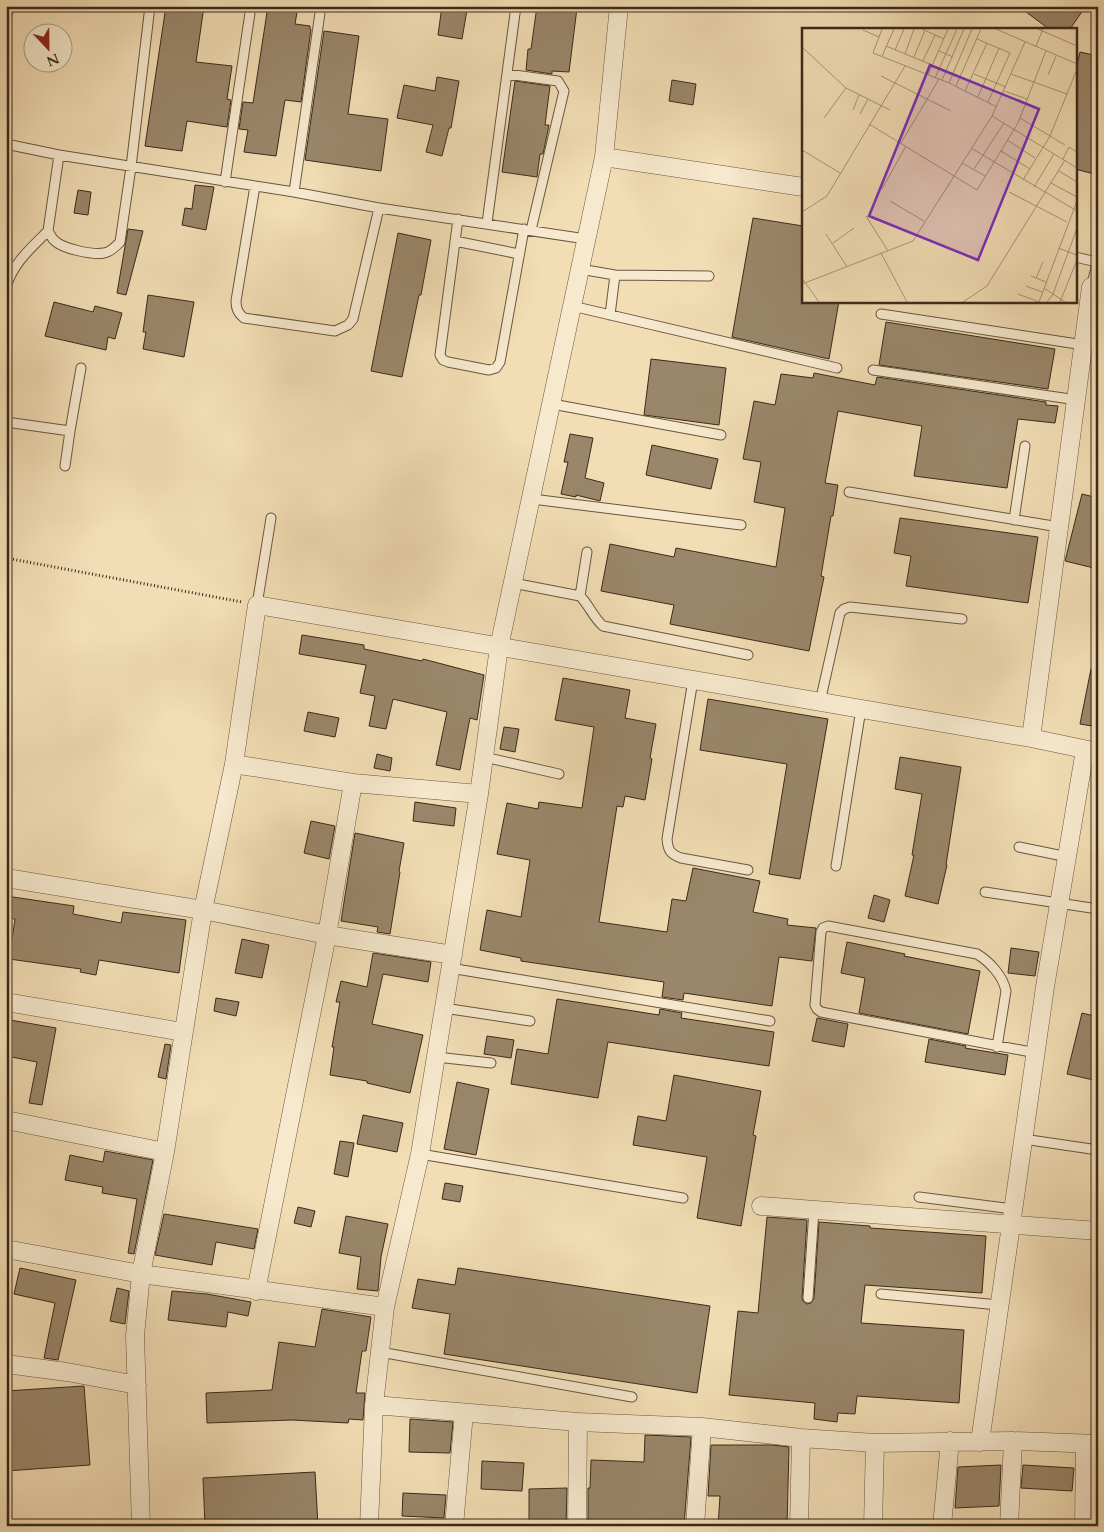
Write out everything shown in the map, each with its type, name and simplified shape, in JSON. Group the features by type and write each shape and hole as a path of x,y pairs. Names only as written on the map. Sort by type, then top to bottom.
{"street":[{"path":"370,1526 374,1404 384,1307 420,1154 479,794 499,647 604,157 620,6"},
{"path":"604,157 802,187"},
{"path":"1031,738 1084,345 1093,314 1091,288"},
{"path":"141,1526 135,1336 141,1274 165,1152 203,910 234,764 257,605 1031,738 1092,751 1068,856 1060,904 1023,1139 980,1442"},
{"path":"234,764 353,783 479,794"},
{"path":"256,1291 327,935 353,783"},
{"path":"6,878 203,910 452,961"},
{"path":"6,1002 183,1032"},
{"path":"6,1120 165,1152"},
{"path":"761,1206 814,1210 1012,1217 1098,1231"},
{"path":"6,1249 141,1274 384,1307"},
{"path":"6,1364 67,1372 137,1385"},
{"path":"374,1404 578,1422 702,1427 801,1438 875,1443 1013,1441 1092,1444 1084,1526"},
{"path":"454,1526 464,1413"},
{"path":"577,1526 578,1422"},
{"path":"695,1526 702,1427"},
{"path":"798,1526 801,1438"},
{"path":"942,1526 950,1441"},
{"path":"1009,1526 1013,1441"},
{"path":"874,1526 875,1443"}],"lane":[{"path":"48,231 55,242 68,248 91,254 106,253 120,242 150,6"},
{"path":"225,182 251,6"},
{"path":"294,192 321,6"},
{"path":"487,224 516,6"},
{"path":"458,219 440,355 443,360 489,370 496,368 500,362 519,254 528,230 564,91 558,81 507,74"},
{"path":"6,144 59,155 294,192 378,208 586,239"},
{"path":"6,288 10,274 48,231 59,155"},
{"path":"255,186 236,301 236,308 244,318 335,332 348,325 353,319 378,208"},
{"path":"455,241 519,254"},
{"path":"1076,257 1097,261 1091,288"},
{"path":"580,269 615,275 709,276"},
{"path":"610,315 615,275"},
{"path":"572,306 837,368"},
{"path":"882,314 1084,345"},
{"path":"65,466 80,368"},
{"path":"873,370 1076,400"},
{"path":"552,404 721,435"},
{"path":"6,422 70,431"},
{"path":"1014,520 1025,446"},
{"path":"849,492 1059,527"},
{"path":"532,499 741,525"},
{"path":"257,605 271,518"},
{"path":"580,596 587,552"},
{"path":"513,583 580,596 587,603 595,619 603,626 748,655"},
{"path":"820,702 840,613 844,609 850,607 962,619"},
{"path":"693,680 667,839 668,848 673,855 681,858 748,870"},
{"path":"836,866 861,709"},
{"path":"484,757 559,774"},
{"path":"1019,847 1068,856"},
{"path":"986,892 1098,909"},
{"path":"997,1047 1006,991 1004,983 987,961 977,954 828,926 823,928 821,932 815,1005 816,1009 821,1012 997,1047 1036,1053"},
{"path":"452,961 770,1022"},
{"path":"444,1008 530,1021"},
{"path":"436,1057 491,1063"},
{"path":"1023,1139 1098,1150"},
{"path":"420,1154 683,1198"},
{"path":"919,1197 1012,1217"},
{"path":"808,1298 814,1210"},
{"path":"881,1294 999,1304"},
{"path":"380,1352 632,1397"}],"path":[{"path":"6,558 257,605"}],"building":[{"path":"166,6 204,6 196,62 232,66 227,99 231,100 227,127 187,121 182,151 145,146"},
{"path":"268,6 298,6 295,24 310,26 311,29 301,102 285,100 276,156 244,152 248,130 239,129 243,102 253,103"},
{"path":"442,6 467,10 462,39 438,35"},
{"path":"537,6 577,8 569,72 552,71 552,74 526,70 528,49 531,49"},
{"path":"1018,6 1086,6 1071,28 1048,28"},
{"path":"324,31 359,36 348,114 388,119 381,171 305,160"},
{"path":"1080,52 1098,56 1098,175 1076,169 1076,69"},
{"path":"437,77 459,81 451,128 449,128 442,156 426,152 433,125 397,118 404,85 435,91"},
{"path":"672,80 696,84 693,105 669,101"},
{"path":"515,81 550,86 545,125 549,125 543,154 540,154 537,177 502,172"},
{"path":"195,185 214,187 206,230 182,225 185,208 192,209"},
{"path":"78,190 91,192 88,215 74,213"},
{"path":"753,218 802,226 802,302 839,302 829,359 732,337"},
{"path":"128,229 143,231 126,295 117,293"},
{"path":"398,233 431,240 421,295 419,295 402,377 371,371"},
{"path":"148,295 194,302 184,357 143,349 146,332 143,332"},
{"path":"54,302 93,312 95,306 122,313 115,339 108,337 106,350 45,336"},
{"path":"886,322 1055,349 1048,389 879,365"},
{"path":"651,359 726,368 719,425 644,415"},
{"path":"814,373 875,385 877,377 1046,402 1046,405 1058,406 1055,423 1018,419 1007,488 914,476 922,426 838,411 825,483 838,485 821,576 824,577 809,651 670,624 674,605 601,591 610,544 674,557 676,548 776,567 785,508 754,502 761,462 743,459 754,401 775,405 781,374 813,378"},
{"path":"570,434 593,438 585,478 604,483 600,501 576,495 576,497 561,494 568,462 564,462"},
{"path":"652,445 718,459 711,489 646,475"},
{"path":"1082,494 1098,498 1098,569 1065,561"},
{"path":"900,518 1038,537 1028,603 906,586 911,556 894,553"},
{"path":"302,635 364,645 364,649 422,661 423,659 484,675 477,720 470,718 460,770 436,765 447,712 393,699 386,729 369,726 375,696 360,693 366,665 299,654"},
{"path":"1091,669 1098,669 1098,727 1080,724"},
{"path":"563,678 630,690 625,718 656,724 645,800 625,796 623,807 617,806 599,922 667,932 672,899 686,901 693,868 760,881 753,912 788,919 787,925 816,928 812,961 779,957 772,1006 684,993 683,1000 662,997 664,982 521,961 521,958 480,950 487,910 521,917 530,860 497,854 507,803 538,809 539,802 582,808 594,727 555,720"},
{"path":"708,699 828,719 800,879 769,874 787,764 700,750"},
{"path":"308,712 339,718 335,737 304,731"},
{"path":"504,727 519,729 515,752 500,749"},
{"path":"377,754 392,758 390,771 374,768"},
{"path":"900,757 961,767 947,865 938,904 905,896 914,855 912,855 922,794 895,789"},
{"path":"415,802 456,808 454,826 413,821"},
{"path":"311,821 335,826 329,859 304,853"},
{"path":"355,833 404,843 390,934 377,932 378,927 341,921"},
{"path":"874,895 890,900 884,922 868,918"},
{"path":"6,896 74,906 73,914 121,923 123,912 186,920 179,973 99,960 96,975 80,972 81,969 9,959 15,919 6,918"},
{"path":"242,939 269,945 262,978 235,973"},
{"path":"847,942 905,954 904,956 980,971 968,1034 859,1013 865,978 841,973"},
{"path":"1011,948 1039,952 1035,976 1008,973"},
{"path":"373,953 431,962 428,982 383,974 372,1024 423,1035 410,1093 367,1083 367,1081 330,1075 334,1047 332,1047 340,1002 336,1002 341,981 367,987"},
{"path":"216,998 239,1002 236,1016 214,1011"},
{"path":"557,999 659,1015 660,1009 682,1013 681,1018 774,1032 769,1066 608,1042 598,1098 511,1084 517,1049 548,1054"},
{"path":"1082,1013 1098,1017 1098,1081 1067,1074"},
{"path":"817,1018 848,1024 844,1047 812,1041"},
{"path":"10,1020 56,1028 42,1105 29,1103 37,1062 6,1056 6,1042"},
{"path":"487,1036 514,1040 511,1058 484,1054"},
{"path":"929,1039 966,1046 965,1048 1008,1055 1005,1075 925,1062"},
{"path":"165,1044 171,1045 166,1079 158,1077"},
{"path":"674,1075 761,1091 753,1135 756,1136 741,1226 697,1218 707,1157 633,1145 638,1116 666,1121"},
{"path":"457,1082 489,1089 476,1155 444,1149"},
{"path":"363,1115 403,1123 397,1152 357,1144"},
{"path":"340,1141 354,1143 348,1177 334,1174"},
{"path":"105,1151 153,1160 134,1254 128,1253 137,1199 102,1193 103,1187 65,1180 70,1155 103,1162"},
{"path":"445,1183 463,1186 460,1202 442,1199"},
{"path":"298,1207 315,1211 311,1227 294,1223"},
{"path":"164,1214 258,1229 254,1249 216,1242 212,1265 155,1255"},
{"path":"346,1216 388,1224 381,1257 378,1291 357,1289 361,1257 339,1253"},
{"path":"767,1217 807,1220 802,1298 807,1304 811,1303 814,1298 819,1222 870,1226 870,1228 986,1236 982,1293 865,1285 861,1323 964,1330 959,1403 857,1396 855,1414 838,1413 837,1422 814,1419 815,1403 729,1395 738,1311 758,1313"},
{"path":"20,1268 76,1280 58,1360 44,1358 55,1303 14,1294"},
{"path":"458,1268 710,1306 697,1393 444,1354 450,1314 412,1308 418,1279 455,1285"},
{"path":"117,1288 129,1291 125,1324 110,1321"},
{"path":"172,1291 207,1294 251,1302 248,1316 228,1312 226,1327 168,1320"},
{"path":"322,1309 371,1317 366,1351 362,1351 356,1393 365,1393 363,1420 349,1419 348,1423 292,1420 207,1423 206,1393 272,1390 279,1342 315,1347"},
{"path":"84,1386 90,1465 6,1471 6,1391"},
{"path":"410,1419 453,1422 450,1453 409,1452"},
{"path":"645,1435 691,1437 684,1526 588,1526 588,1488 590,1488 591,1460 644,1462"},
{"path":"711,1445 772,1445 789,1447 787,1526 718,1526 720,1496 708,1496"},
{"path":"482,1461 524,1463 522,1491 481,1489"},
{"path":"1001,1465 999,1506 955,1508 958,1467"},
{"path":"1023,1465 1074,1468 1072,1491 1021,1488"},
{"path":"315,1472 318,1526 205,1526 203,1478"},
{"path":"567,1488 566,1526 529,1526 529,1489"},
{"path":"403,1493 446,1495 444,1518 402,1516"}]}
